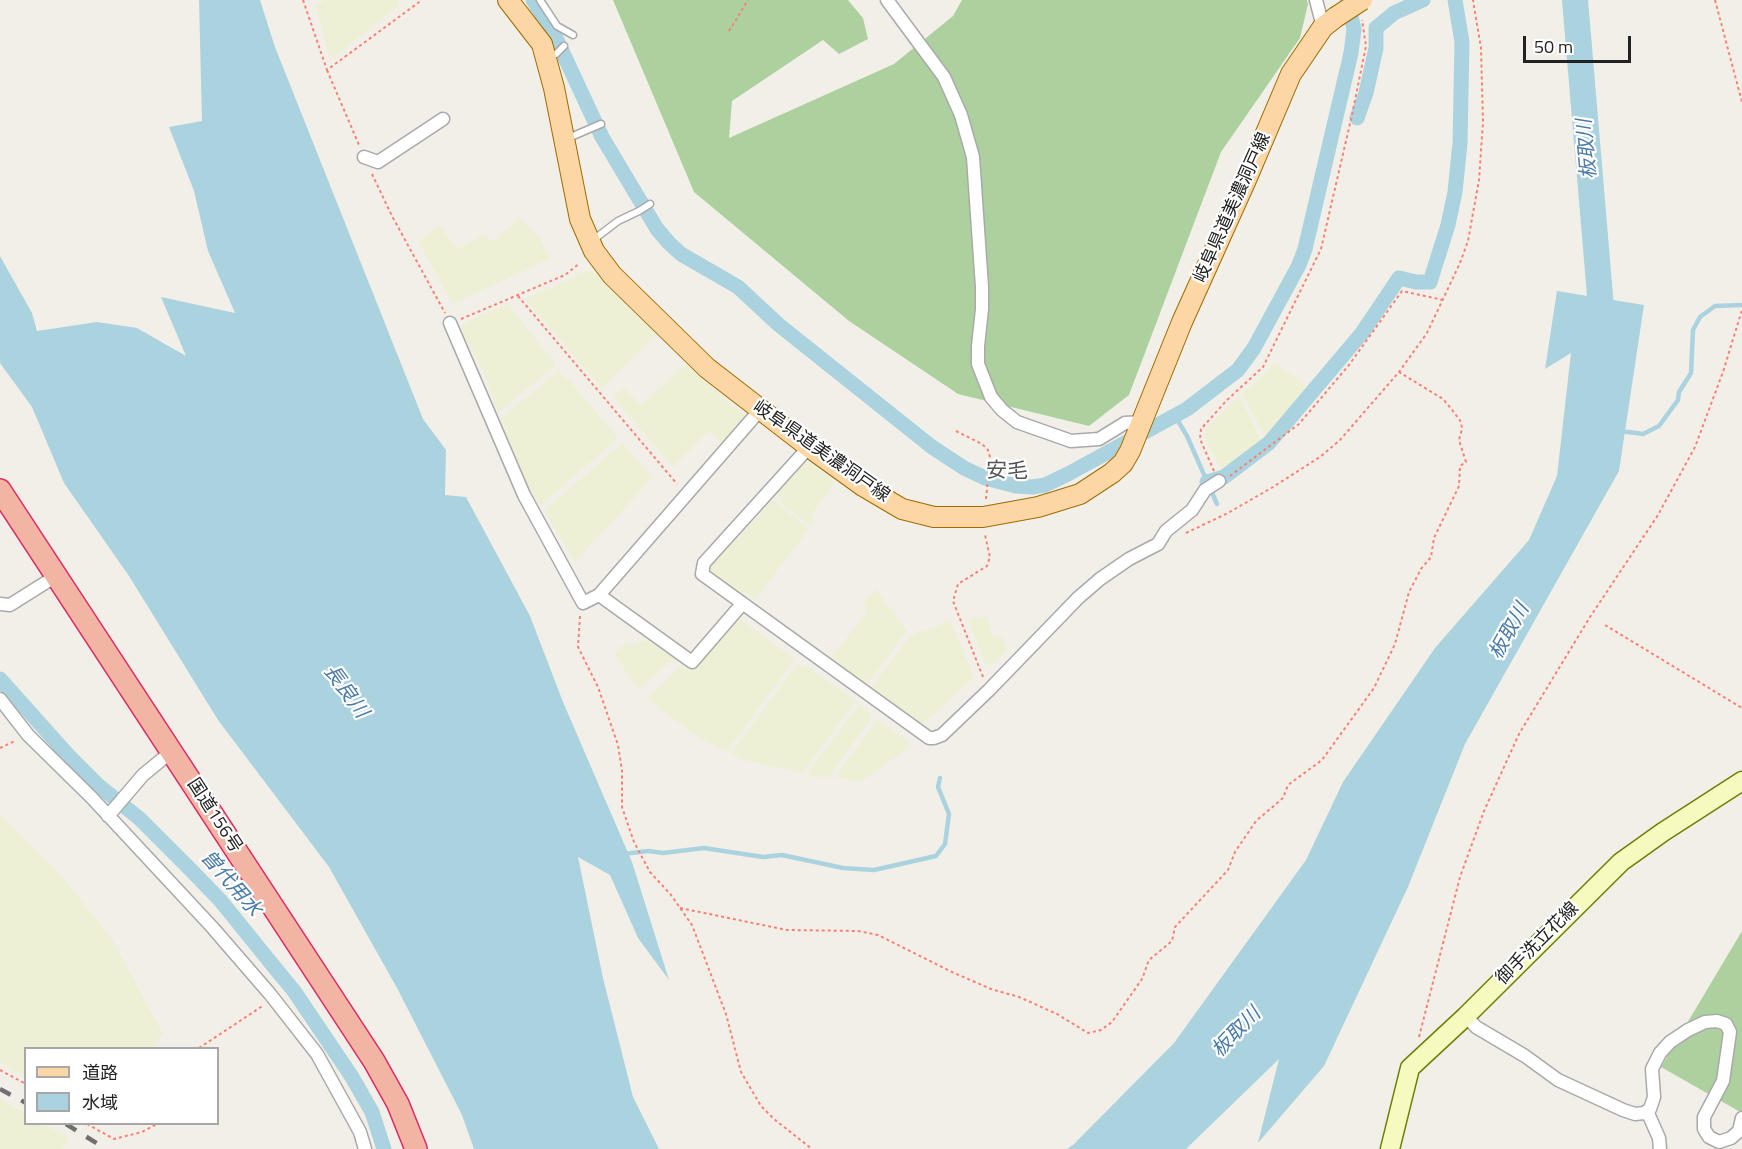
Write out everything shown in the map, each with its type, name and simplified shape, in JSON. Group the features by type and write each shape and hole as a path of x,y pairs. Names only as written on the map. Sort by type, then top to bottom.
{"highway":[{"name":"国道156号","path":"0,490 374,1060 398,1104 416,1149"}],"main road":[{"name":"岐阜県道美濃洞戸線","path":"508,0 551,56 580,219 592,247 612,275 707,368 809,447 863,486 902,508 934,517 985,517 1038,507 1080,494 1123,463 1141,425 1182,322 1292,74 1330,22 1361,5"},
{"name":"御手洗立花線","path":"1410,1068 1466,1016 1621,862 1742,781"},
{"path":"1390,1149 1410,1068"}],"street":[{"path":"887,0 944,77 961,115 973,157 982,287 978,364 991,397 1017,422 1071,441 1099,439 1125,423 1141,425"},
{"path":"1316,0 1330,22"},
{"path":"364,157 378,162 442,119"},
{"path":"450,323 524,495 583,603 599,595 760,410"},
{"path":"809,447 704,563 702,574 929,738 942,735 1078,598 1129,559 1158,544 1166,531 1192,510 1205,490 1219,481"},
{"path":"0,604 10,605 56,576"},
{"path":"599,595 692,662 742,604"},
{"path":"0,699 28,735 111,812 274,999 317,1054 360,1132 365,1149"},
{"path":"111,812 142,775 171,752"},
{"path":"1466,1016 1476,1027 1525,1056 1558,1080 1635,1114 1650,1109 1654,1097 1652,1069 1660,1053 1670,1042 1705,1022 1717,1021 1726,1024 1730,1032 1723,1081 1704,1117 1704,1129 1709,1137 1719,1142 1731,1138 1739,1131 1742,1118"},
{"path":"1647,1111 1659,1138 1660,1149"}],"lane":[{"path":"540,0 557,26 573,35"},
{"path":"551,56 564,46"},
{"path":"564,139 591,130 601,124"},
{"path":"592,247 618,221 650,204"}],"path":[{"path":"303,0 327,70 364,157 392,216 450,323 566,275 592,247"},
{"path":"327,70 423,0"},
{"path":"729,31 748,0"},
{"path":"1184,534 1264,492 1320,457 1340,440 1399,372 1427,333 1468,241 1482,148 1481,48 1473,0"},
{"path":"1715,0 1742,102"},
{"path":"1361,5 1366,46 1321,249 1263,367 1227,400 1201,429 1200,439 1219,481 1225,480 1299,424 1349,365 1402,291 1443,300"},
{"path":"518,295 686,495"},
{"path":"1410,1068 1460,877 1484,811 1519,734 1590,617 1658,515 1695,447 1723,372 1742,310"},
{"path":"680,908 787,930 858,931 878,935 952,972 1057,1014 1088,1033 1101,1030 1113,1022 1142,979 1149,960 1172,941 1175,927 1228,870 1235,852 1256,821 1283,798 1288,785 1322,760 1374,688 1395,644 1409,592 1421,569 1431,557 1434,538 1459,486 1460,466 1466,462 1459,440 1461,422 1453,411 1443,399 1399,372"},
{"path":"956,431 982,444 988,450 990,457 985,517 990,557 987,566 958,584 953,601 989,690"},
{"path":"583,603 578,622 578,647 598,687 618,745 622,771 622,807 634,842 650,872 680,908 700,942 726,1014 741,1072 761,1106 812,1149"},
{"path":"1605,625 1742,708"},
{"path":"0,748 28,735"},
{"path":"201,1047 274,999"},
{"path":"0,1070 24,1083"},
{"path":"89,1125 114,1139 142,1132 155,1125"}],"green space":[{"path":"324,0 397,0 400,5 330,60 316,6"},
{"path":"613,0 848,0 863,18 868,39 839,54 823,40 732,101 729,138 894,64 953,16 962,0 1307,0 1308,4 1300,38 1221,152 1129,395 1089,426 958,394 849,321 694,192"},
{"path":"519,218 540,239 550,259 452,304 419,242 439,225 458,249 485,234 493,242"},
{"path":"592,271 657,335 602,388 526,300 579,273"},
{"path":"508,304 556,365 498,413 484,373 460,329 466,322"},
{"path":"1274,362 1311,389 1286,419 1266,438 1242,393 1263,376"},
{"path":"686,364 747,416 723,444 709,431 673,467 613,397 624,388 641,405"},
{"path":"558,371 570,381 618,438 540,506 528,485 500,419"},
{"path":"1239,396 1263,443 1227,472 1220,467 1204,437 1205,430"},
{"path":"622,443 653,477 575,562 544,511"},
{"path":"806,462 836,482 810,516 815,522 811,526 781,503 782,500 776,494"},
{"path":"773,500 809,529 755,600 745,592 740,594 711,573 710,566 730,540 739,537"},
{"path":"876,589 907,631 867,685 830,658 868,611 863,604"},
{"path":"987,616 993,636 1002,637 1006,650 989,666 985,662 968,620"},
{"path":"740,619 795,659 727,751 695,735 647,699 681,666 684,669 694,670"},
{"path":"950,620 974,677 922,723 871,688 910,636"},
{"path":"647,640 675,658 638,690 614,653 627,642 631,645"},
{"path":"797,664 810,668 856,701 802,773 748,761 731,753"},
{"path":"859,704 870,713 871,719 828,778 806,775"},
{"path":"877,720 910,742 908,749 860,782 835,777"},
{"path":"0,813 56,869 112,939 163,1034 155,1047 24,1047 24,1076 0,1063"},
{"path":"1742,931 1742,1113 1661,1067"},
{"path":"0,1098 24,1112 24,1125 46,1125 69,1138 62,1149 0,1149"}],"water":[{"name":"長良川","path":"199,0 260,0 275,47 423,419 446,450 445,495 466,497 530,616 563,702 632,862 669,980 638,938 610,875 578,857 603,978 633,1097 659,1149 474,1149 462,1115 397,988 329,867 218,720 129,576 64,483 32,407 0,363 0,256 32,313 37,331 97,322 137,328 186,356 161,297 235,313 208,251 194,191 169,127 202,121"},
{"path":"1557,291 1644,305 1619,471 1465,744 1408,887 1324,1066 1258,1143 1279,1059 1186,1149 1067,1149 1174,1043 1306,860 1343,782 1435,648 1529,540 1557,476 1571,353 1545,369"}],"waterway":[{"path":"533,0 555,36 602,137 657,229 669,243 681,254 738,287 779,325 932,447 964,468 985,478 1016,486 1032,487 1045,485 1068,474 1187,409 1238,370 1254,348 1299,265 1305,249 1351,53 1354,29 1347,0"},
{"path":"1357,118 1366,93 1376,48 1376,28 1394,13 1423,0"},
{"path":"1207,482 1224,477 1269,443 1362,333 1399,278 1430,282 1448,225 1455,192 1460,143 1462,42 1455,0"},
{"name":"板取川","path":"1575,0 1603,331"},
{"path":"1620,431 1643,434 1659,426 1678,400 1679,392 1691,373 1693,330 1700,317 1715,306 1742,305"},
{"path":"1175,416 1187,436 1217,504"},
{"name":"曽代用水","path":"0,679 68,755 98,785 140,819 220,900 294,991 352,1077 372,1112 384,1149"},
{"path":"623,854 648,851 663,853 704,848 763,857 782,855 843,868 874,870 936,856 945,844 949,814 938,787 940,778"}],"railway":[{"path":"0,1089 24,1102"},
{"path":"68,1125 106,1149"}],"district":[{"name":"安毛","path":"1007,472"}]}
